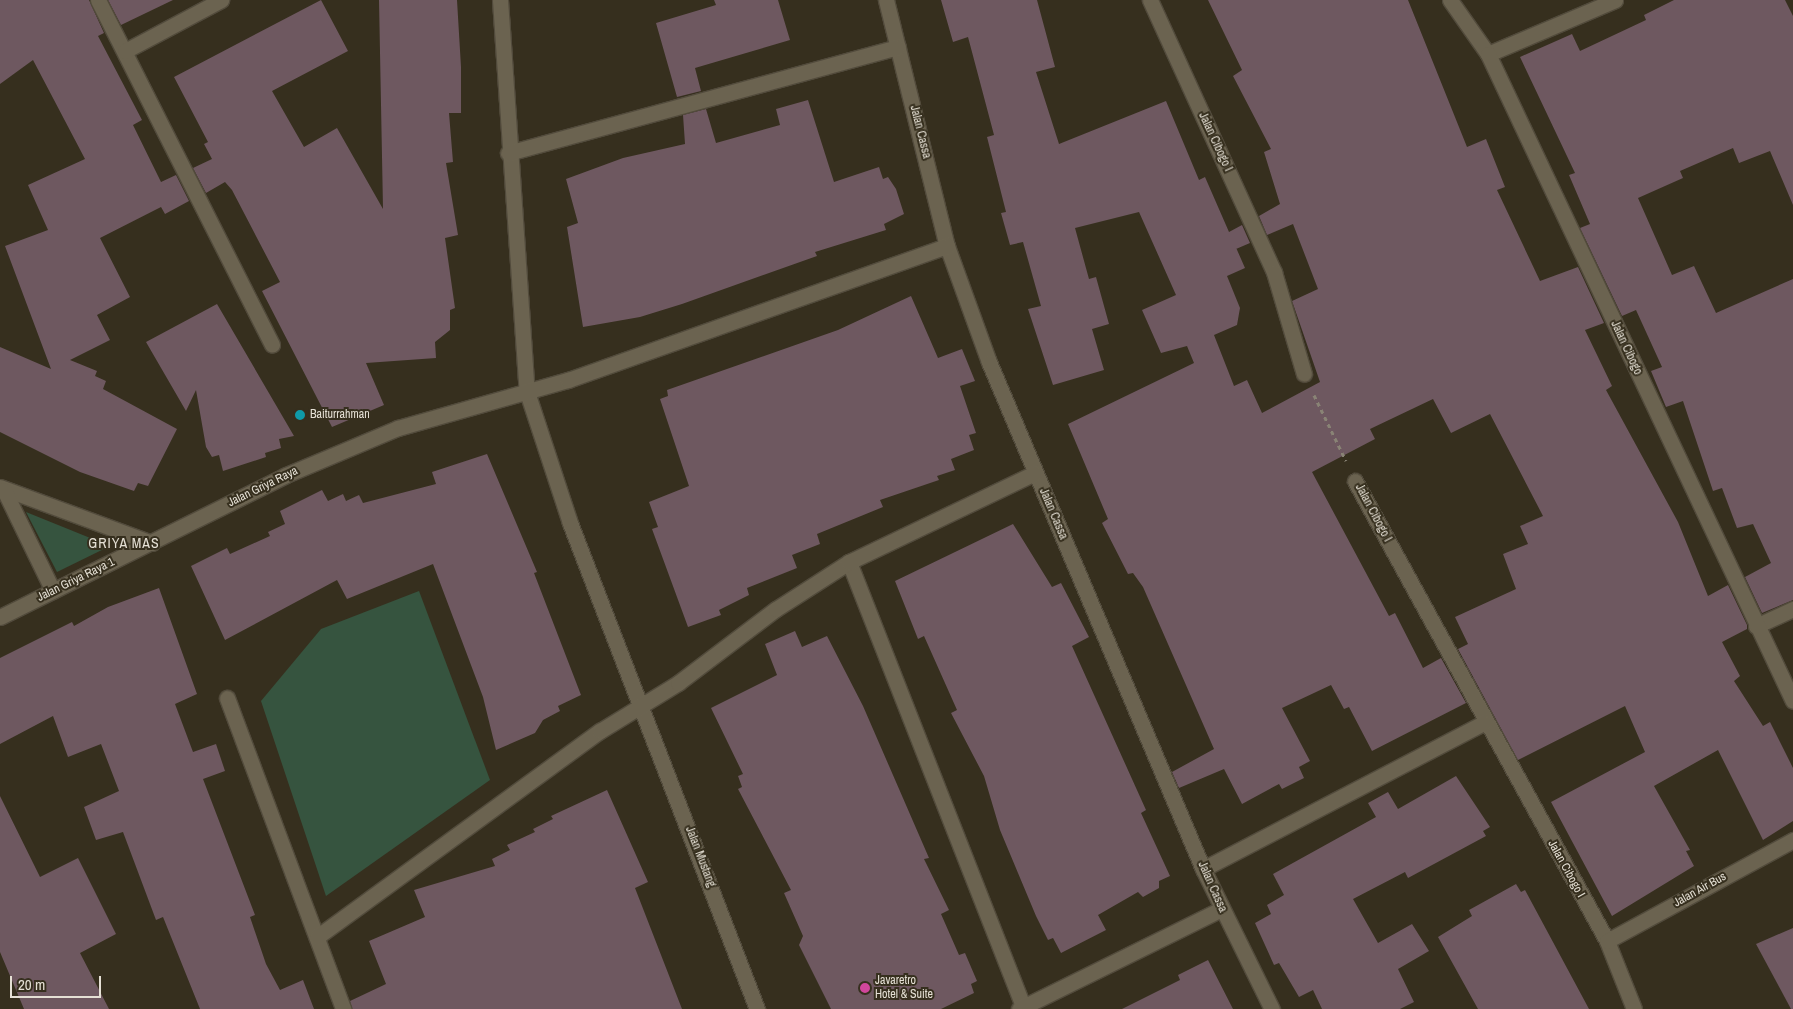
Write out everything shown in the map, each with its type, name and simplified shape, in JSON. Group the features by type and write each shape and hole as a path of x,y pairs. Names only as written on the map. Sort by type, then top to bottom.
{"street":[{"path":"98,0 272,344"},
{"path":"125,51 222,0"},
{"name":"Jalan Mustang","path":"500,0 508,153 527,392 570,523 643,706 758,1009"},
{"name":"Jalan Cassa","path":"886,0 947,246 1035,473 1203,869 1221,909 1272,1009"},
{"name":"Jalan Cibogo I","path":"1150,0 1274,272 1304,374"},
{"name":"Jalan Cibogo","path":"1450,0 1488,54 1793,701"},
{"path":"1488,54 1615,0"},
{"path":"508,153 898,47"},
{"name":"Jalan Griya Raya","path":"152,542 286,475 398,428 527,392 947,246"},
{"path":"317,937 600,731 643,706 849,562 1035,473"},
{"name":"Jalan Cibogo I","path":"1355,481 1484,723 1607,941 1634,1009"},
{"path":"2,489 152,542"},
{"path":"2,489 54,591"},
{"name":"Jalan Griya Raya 1","path":"0,617 152,542"},
{"path":"849,562 1021,1008 1221,909"},
{"path":"1756,626 1793,609"},
{"path":"226,698 343,1009"},
{"path":"1203,869 1484,723"},
{"name":"Jalan Air Bus","path":"1607,941 1793,840"}],"path":[{"name":"Jalan Cibogo I","path":"1304,374 1355,481"}],"green space":[{"path":"26,512 110,546 57,572"},
{"path":"419,591 490,780 326,896 261,701 321,629"}],"building":[{"path":"0,0 89,0 104,33 98,36 142,120 133,125 161,182 176,175 189,201 165,214 161,207 100,238 130,297 97,315 110,340 70,360 97,371 95,376 106,381 103,389 177,429 148,486 138,483 134,491 80,472 0,432 0,347 51,369 5,246 48,230 28,185 85,159 33,60 0,84"},
{"path":"108,0 173,0 121,25"},
{"path":"321,0 348,51 272,91 304,147 337,128 383,209 379,0 457,0 461,67 461,113 449,113 453,162 446,163 458,235 445,238 455,308 450,310 450,330 435,342 436,358 366,363 384,405 332,427 262,291 280,282 232,190 225,182 206,193 193,168 212,159 204,144 208,142 174,77"},
{"path":"714,0 778,0 790,40 695,68 701,91 677,97 656,23 716,5"},
{"path":"941,0 1037,0 1055,67 1036,72 1059,144 1166,101 1199,180 1205,177 1229,232 1242,225 1250,243 1237,249 1245,268 1227,276 1240,308 1237,325 1214,335 1234,386 1247,380 1262,413 1320,382 1292,301 1318,289 1293,224 1267,235 1259,216 1280,204 1264,152 1271,149 1233,76 1242,70 1208,0 1408,0 1467,147 1486,139 1505,187 1497,190 1540,281 1578,267 1604,323 1585,330 1612,386 1606,390 1678,522 1708,596 1728,585 1747,625 1747,629 1722,642 1740,676 1734,681 1763,726 1770,722 1793,768 1793,821 1763,840 1718,750 1654,786 1690,850 1686,851 1694,866 1612,916 1551,802 1645,752 1625,706 1518,760 1458,649 1468,644 1455,617 1516,589 1503,554 1528,544 1520,526 1543,516 1490,414 1451,433 1433,399 1370,429 1375,439 1312,472 1389,616 1395,613 1423,668 1441,658 1466,703 1372,751 1349,707 1344,709 1331,685 1282,708 1310,761 1299,767 1304,778 1282,789 1279,784 1242,804 1224,769 1179,788 1172,772 1214,749 1143,587 1133,573 1128,574 1102,523 1108,519 1068,424 1194,363 1187,346 1161,353 1142,310 1176,295 1139,212 1075,228 1089,279 1096,277 1109,324 1092,329 1104,370 1053,385 1028,309 1041,306 1023,242 1010,245 1001,213 1006,212 987,137 994,135 968,37 953,42"},
{"path":"1674,0 1785,0 1793,16 1793,205 1770,151 1739,163 1733,148 1680,171 1683,178 1638,198 1672,275 1694,266 1716,313 1793,279 1793,600 1762,613 1745,577 1771,563 1753,524 1737,528 1722,488 1713,491 1683,401 1666,407 1651,371 1662,367 1636,310 1622,316 1580,228 1590,224 1569,175 1575,173 1520,57 1572,34 1580,51 1646,20 1644,15"},
{"path":"808,100 834,182 879,167 883,179 888,177 896,189 904,214 884,224 886,230 815,252 817,256 682,304 640,317 583,327 567,227 578,223 566,179 623,158 685,144 683,115 706,109 716,143 780,125 776,109"},
{"path":"911,296 938,358 962,349 975,381 960,386 976,433 969,435 974,450 951,459 955,470 937,476 939,480 880,500 883,507 817,534 820,544 792,555 797,568 747,588 749,595 719,610 721,615 688,627 652,529 658,527 649,502 689,486 660,399 668,396 667,390 838,330"},
{"path":"217,304 294,436 279,439 281,448 265,453 266,457 223,471 219,455 212,457 206,447 196,390 186,411 146,342"},
{"path":"487,454 537,572 534,573 581,695 558,706 560,711 543,720 535,733 496,750 483,697 433,564 347,599 337,580 225,640 191,566 227,548 230,554 270,536 268,532 285,524 280,511 322,490 328,501 343,494 346,501 359,495 363,503 436,484 432,472"},
{"path":"1013,524 1052,587 1061,583 1089,637 1072,646 1146,810 1141,813 1170,876 1159,881 1159,888 1143,897 1138,892 1098,915 1106,930 1061,953 1053,938 1048,940 1036,916 1000,830 984,776 951,713 957,710 924,636 918,639 895,581"},
{"path":"159,588 197,694 175,704 193,752 216,744 225,771 203,779 255,915 250,917 266,964 280,990 303,980 314,1009 200,1009 163,917 156,920 123,832 96,840 84,807 119,791 101,744 68,757 53,716 0,744 0,658 72,622 74,626 108,607"},
{"path":"795,631 802,647 827,636 863,706 929,858 924,859 949,910 941,914 959,955 965,953 977,981 971,984 974,993 941,1009 831,1009 799,945 803,936 784,893 791,890 738,789 742,787 738,776 743,774 711,708 777,675 765,644"},
{"path":"1456,776 1490,827 1483,831 1486,836 1408,878 1405,872 1353,899 1378,943 1412,924 1429,951 1398,969 1414,1002 1400,1009 1322,1009 1313,990 1299,997 1279,963 1274,965 1255,923 1271,914 1267,905 1284,895 1273,874 1376,817 1368,803 1388,792 1398,809"},
{"path":"607,790 648,882 635,888 682,1009 352,1009 350,1001 386,984 369,941 425,917 414,890 495,866 492,859 510,850 507,845 535,832 533,829 553,819 551,816"},
{"path":"0,796 40,877 78,858 116,934 80,953 109,1009 24,1009 0,952"},
{"path":"1516,884 1521,892 1525,890 1589,1009 1478,1009 1438,937 1472,916 1469,910"},
{"path":"1793,928 1793,1009 1791,1009 1756,944"},
{"path":"1208,960 1233,1009 1122,1009 1180,980 1178,975"}],"place":[{"name":"Baiturrahman","path":"300,415"},
{"name":"Javaretro Hotel & Suite","path":"865,988"}],"district":[{"name":"GRIYA MAS","path":"124,543"}]}
